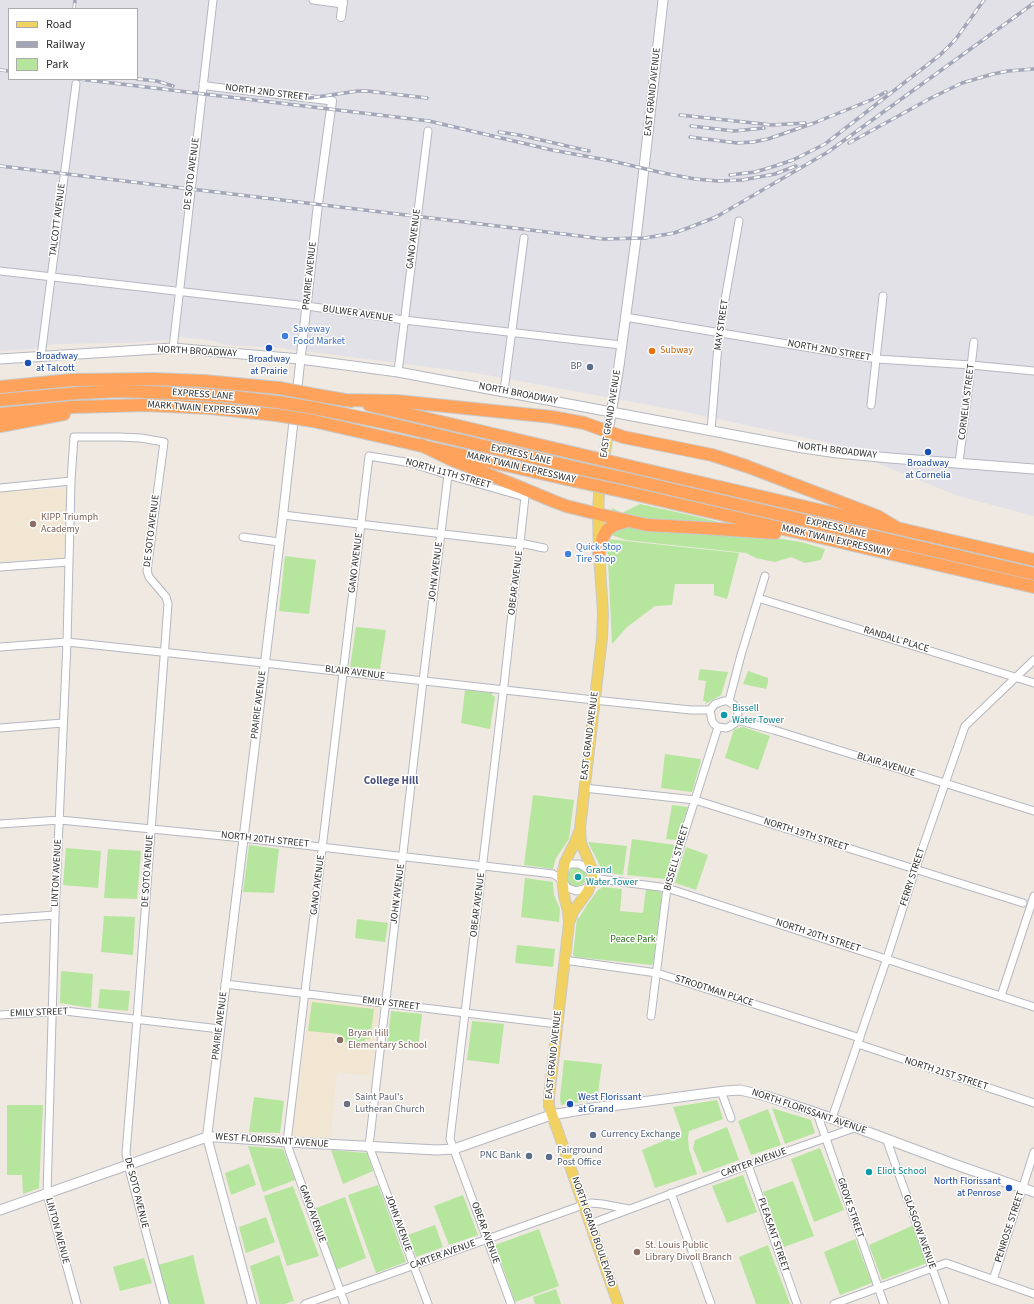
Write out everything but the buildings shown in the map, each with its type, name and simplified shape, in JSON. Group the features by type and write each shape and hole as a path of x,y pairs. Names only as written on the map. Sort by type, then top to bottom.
{"highway":[{"path":"1,386 71,380 153,378 204,380 279,388 343,400 1034,560"},
{"name":"EXPRESS LANE","path":"0,400 78,393 122,391 226,396 314,408 1034,574"},
{"path":"343,400 397,401 552,417 584,423 623,437 712,456 746,466 877,516 897,528"},
{"path":"0,426 115,405"},
{"name":"MARK TWAIN EXPRESSWAY","path":"0,414 51,408 146,405 210,408 276,415 313,421 625,492 1034,588"},
{"path":"421,445 452,460 566,506 627,521 657,526 810,535"},
{"path":"599,553 603,537 607,530 614,525 627,521"}],"main road":[{"name":"EAST GRAND AVENUE","path":"552,1115 549,1106 549,1097 569,923 573,912 596,877 581,843 580,828 603,626 599,553 599,494 636,239 664,0"},
{"name":"NORTH BROADWAY","path":"0,359 173,348 300,360 398,372 612,411 711,431 837,453 1034,469"},
{"name":"EAST GRAND AVENUE","path":"569,923 562,881 563,869 580,828"},
{"name":"NORTH FLORISSANT AVENUE","path":"552,1115 599,1107 721,1092 740,1090 750,1091 817,1112 951,1163 1034,1192"},
{"name":"WEST FLORISSANT AVENUE","path":"0,1210 207,1137 217,1136 287,1142 437,1150 454,1149 552,1115"},
{"name":"NORTH GRAND BOULEVARD","path":"552,1115 618,1304"}],"street":[{"name":"DE SOTO AVENUE","path":"173,348 213,0"},
{"path":"313,0 343,2 341,17"},
{"name":"TALCOTT AVENUE","path":"41,356 76,84"},
{"name":"NORTH 2ND STREET","path":"203,84 207,86 332,101"},
{"name":"PRAIRIE AVENUE","path":"252,1304 207,1137 283,515 318,204 332,101"},
{"name":"GANO AVENUE","path":"398,372 428,131"},
{"name":"MAY STREET","path":"711,431 719,333 739,221"},
{"path":"504,391 524,238"},
{"name":"BULWER AVENUE","path":"0,271 307,306 404,320 621,346"},
{"path":"871,405 883,296"},
{"name":"NORTH 2ND STREET","path":"625,317 877,359 1034,371"},
{"name":"CORNELIA STREET","path":"959,463 974,342"},
{"name":"LINTON AVENUE","path":"77,1304 47,1194 55,915 67,642 71,481 74,437 141,438 164,442"},
{"name":"DE SOTO AVENUE","path":"164,442 147,571 149,577 166,597 168,604 126,1153 165,1304"},
{"name":"GANO AVENUE","path":"345,1304 287,1142 360,525 370,456"},
{"name":"NORTH 11TH STREET","path":"370,456 412,463 525,497"},
{"name":"JOHN AVENUE","path":"428,1304 370,1146 448,475"},
{"path":"0,488 71,481"},
{"name":"OBEAR AVENUE","path":"510,1304 450,1139 525,497"},
{"path":"283,515 441,535 520,543 544,548"},
{"path":"243,537 279,542"},
{"path":"0,566 68,562"},
{"path":"710,710 712,720 718,727 729,728 737,720 737,708 729,702 765,576"},
{"name":"RANDALL PLACE","path":"758,598 1034,683"},
{"name":"BLAIR AVENUE","path":"0,647 67,642 691,710 710,710 719,702 729,702"},
{"name":"FERRY STREET","path":"832,1118 965,726 1034,660"},
{"name":"BLAIR AVENUE","path":"737,720 1034,811"},
{"path":"0,728 63,724"},
{"name":"BISSELL STREET","path":"651,1016 667,888 718,727"},
{"name":"NORTH 19TH STREET","path":"584,788 694,800 1023,903"},
{"name":"NORTH 20TH STREET","path":"0,824 60,820 151,828 553,874 570,864 579,864 596,877 667,888 887,958 1034,1007"},
{"path":"553,874 572,890 580,890 591,885"},
{"path":"1001,996 1032,906 1034,896"},
{"path":"0,919 55,915"},
{"name":"STRODTMAN PLACE","path":"564,960 657,972 859,1041"},
{"name":"EMILY STREET","path":"225,984 557,1024"},
{"name":"EMILY STREET","path":"0,1015 65,1011 220,1029"},
{"name":"NORTH 21ST STREET","path":"859,1041 1034,1103"},
{"path":"721,1092 731,1118"},
{"name":"GROVE STREET","path":"817,1112 884,1304"},
{"name":"CARTER AVENUE","path":"590,1224 748,1165 857,1127"},
{"name":"GLASGOW AVENUE","path":"886,1138 945,1304"},
{"name":"PENROSE STREET","path":"993,1280 1034,1152"},
{"name":"PLEASANT STREET","path":"748,1165 797,1304"},
{"path":"671,1193 711,1304"},
{"name":"CARTER AVENUE","path":"305,1304 583,1204 602,1204 629,1209"},
{"path":"834,1304 946,1263 1034,1294"}],"shaded area":[{"path":"0,0 1034,0 1034,516 958,496 825,442 676,410 476,373 280,348 224,345 215,341 181,337 168,340 126,343 55,344 32,349 0,351"},
{"name":"KIPP Triumph Academy","path":"63,488 67,490 64,556 0,562 0,492"},
{"name":"Bryan Hill Elementary School","path":"310,999 377,1006 379,1009 371,1076 337,1072 330,1139 295,1137 293,1134"}],"green space":[{"path":"640,504 743,528 655,523 612,512 612,508 622,513"},
{"path":"627,525 769,537 801,542 825,549 821,560 805,563 791,557 775,562 756,558 746,553 626,540 608,534"},
{"path":"607,539 739,553 727,599 714,595 714,584 675,584 672,605 655,606 627,627 612,644"},
{"path":"285,556 316,560 309,614 279,611"},
{"path":"356,627 386,630 380,669 350,667"},
{"path":"700,669 728,672 721,695 705,704 706,701 703,701 706,681 698,680"},
{"path":"748,671 768,678 766,689 743,684"},
{"path":"465,690 492,693 495,697 490,729 461,723"},
{"path":"743,727 770,736 758,770 725,758 734,729"},
{"path":"665,754 700,759 701,761 692,792 661,788"},
{"path":"533,795 574,800 569,839 556,858 553,869 524,865"},
{"path":"672,805 688,807 677,840 666,839"},
{"path":"632,839 675,845 665,879 627,875"},
{"path":"588,842 627,846 623,875 603,872"},
{"path":"249,845 279,849 274,893 243,892"},
{"path":"686,847 708,855 696,890 675,883"},
{"path":"66,848 101,851 98,888 63,885"},
{"path":"108,849 141,851 137,899 104,898"},
{"path":"575,867 582,868 587,876 587,879 583,884 577,887 571,885 567,880 570,870"},
{"path":"525,878 553,882 554,895 560,909 559,922 521,917"},
{"name":"Peace Park","path":"603,887 622,889 620,911 643,913 646,889 661,892 662,895 654,960 652,965 575,957 573,955 577,918 579,918 598,890"},
{"path":"104,916 135,917 133,955 101,952"},
{"path":"357,919 388,923 385,942 355,938"},
{"path":"517,945 555,949 553,967 515,963"},
{"path":"61,971 93,974 91,1008 60,1003"},
{"path":"100,989 130,991 128,1011 98,1008"},
{"path":"312,1002 374,1009 370,1039 365,1039 364,1045 338,1041 339,1034 308,1031"},
{"path":"391,1011 422,1014 418,1048 387,1044"},
{"path":"472,1021 504,1024 499,1064 467,1060"},
{"path":"564,1060 602,1064 597,1100 561,1105 560,1097"},
{"path":"254,1097 284,1101 280,1133 249,1132"},
{"path":"717,1100 723,1119 689,1131 689,1149 697,1174 655,1188 642,1150 682,1133 673,1107"},
{"path":"7,1105 43,1105 39,1188 23,1194 22,1175 7,1175"},
{"path":"772,1108 811,1120 815,1133 785,1144"},
{"path":"768,1109 781,1145 751,1155 738,1121"},
{"path":"727,1127 739,1160 703,1173 693,1148 695,1140"},
{"path":"248,1146 283,1149 295,1180 263,1192"},
{"path":"820,1148 844,1210 814,1222 791,1159"},
{"path":"331,1150 367,1153 373,1171 343,1184"},
{"path":"249,1164 256,1185 231,1195 225,1173"},
{"path":"743,1175 757,1212 727,1223 712,1186"},
{"path":"793,1181 814,1236 784,1247 763,1192"},
{"path":"378,1185 406,1262 376,1273 348,1195"},
{"path":"293,1186 319,1256 287,1266 264,1196"},
{"path":"463,1195 478,1235 449,1245 434,1206"},
{"path":"345,1197 366,1258 336,1270 314,1209"},
{"path":"266,1217 275,1242 246,1253 239,1227"},
{"path":"435,1225 443,1247 416,1257 408,1235"},
{"path":"914,1225 927,1263 882,1280 869,1245"},
{"path":"539,1229 559,1286 515,1302 495,1245"},
{"path":"855,1239 872,1283 840,1295 824,1252"},
{"path":"768,1245 790,1304 756,1304 739,1257"},
{"path":"193,1255 205,1304 169,1304 158,1265"},
{"path":"279,1255 294,1301 284,1304 260,1304 250,1266"},
{"path":"144,1258 152,1283 120,1291 113,1267"},
{"path":"556,1289 561,1304 535,1304 533,1297"}],"railway":[{"path":"74,8 75,0"},
{"path":"730,175 755,172 772,167 793,160 825,144 940,55 955,40 984,0"},
{"path":"0,166 603,239 645,238 674,233 716,217 828,152 1034,3"},
{"path":"849,143 931,98 962,83 1008,71 1034,69"},
{"path":"0,70 8,71"},
{"path":"138,79 157,81 173,86"},
{"path":"87,80 429,121 552,150 695,179 718,181 742,180 775,174 796,166"},
{"path":"290,99 310,98 358,91 427,98"},
{"path":"690,137 737,143 768,139 814,123 871,100 886,92"},
{"path":"680,115 772,125 805,123"},
{"path":"691,126 734,131 764,128"},
{"path":"499,132 589,151"}],"place":[{"name":"Saveway Food Market","path":"285,336"},
{"name":"Broadway at Prairie","path":"269,348"},
{"name":"Subway","path":"652,351"},
{"name":"Broadway at Talcott","path":"28,363"},
{"name":"BP","path":"590,367"},
{"name":"Broadway at Cornelia","path":"928,452"},
{"name":"KIPP Triumph Academy","path":"33,524"},
{"name":"Quick Stop Tire Shop","path":"568,554"},
{"name":"Bissell Water Tower","path":"724,715"},
{"name":"Grand Water Tower","path":"578,877"},
{"name":"Bryan Hill Elementary School","path":"340,1040"},
{"name":"Saint Paul's Lutheran Church","path":"347,1104"},
{"name":"West Florissant at Grand","path":"570,1104"},
{"name":"Currency Exchange","path":"593,1135"},
{"name":"PNC Bank","path":"529,1156"},
{"name":"Fairground Post Office","path":"549,1157"},
{"name":"Eliot School","path":"869,1172"},
{"name":"North Florissant at Penrose","path":"1009,1188"},
{"name":"St. Louis Public Library Divoll Branch","path":"637,1252"}],"district":[{"name":"College Hill","path":"391,782"}]}
